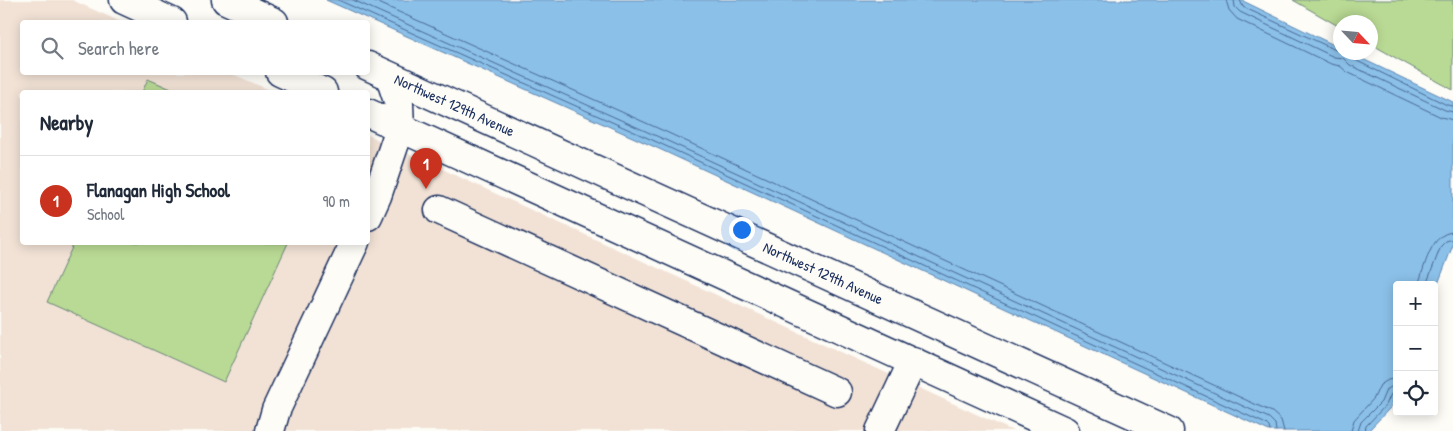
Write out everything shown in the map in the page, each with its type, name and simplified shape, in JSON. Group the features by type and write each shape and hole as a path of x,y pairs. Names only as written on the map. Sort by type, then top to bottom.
{"street":[{"path":"124,0 168,20"},
{"path":"226,0 270,20"},
{"path":"370,212 400,128 399,104 379,71"},
{"name":"Northwest 129th Avenue","path":"379,71 1169,431"},
{"path":"286,75 319,90"},
{"path":"370,114 1065,431"},
{"path":"439,210 837,392"},
{"path":"270,431 276,410 354,245"},
{"path":"880,431 913,361"}],"shaded area":[{"path":"0,0 72,0 117,20 20,20 20,75 235,75 269,90 20,90 20,245 370,245 370,136 1013,431 0,431"}],"green space":[{"path":"1293,0 1453,0 1453,90 1378,48 1378,15 1333,15 1333,23"},
{"path":"148,79 173,90 143,90"},
{"path":"73,245 287,245 224,382 47,302"}],"water":[{"path":"326,0 1241,0 1333,45 1333,60 1365,60 1453,102 1453,245 1438,284 1438,281 1393,281 1393,401 1390,408 1368,431 1269,431 657,148"}],"place":[{"name":"Flanagan High School","path":"426,189"}]}
